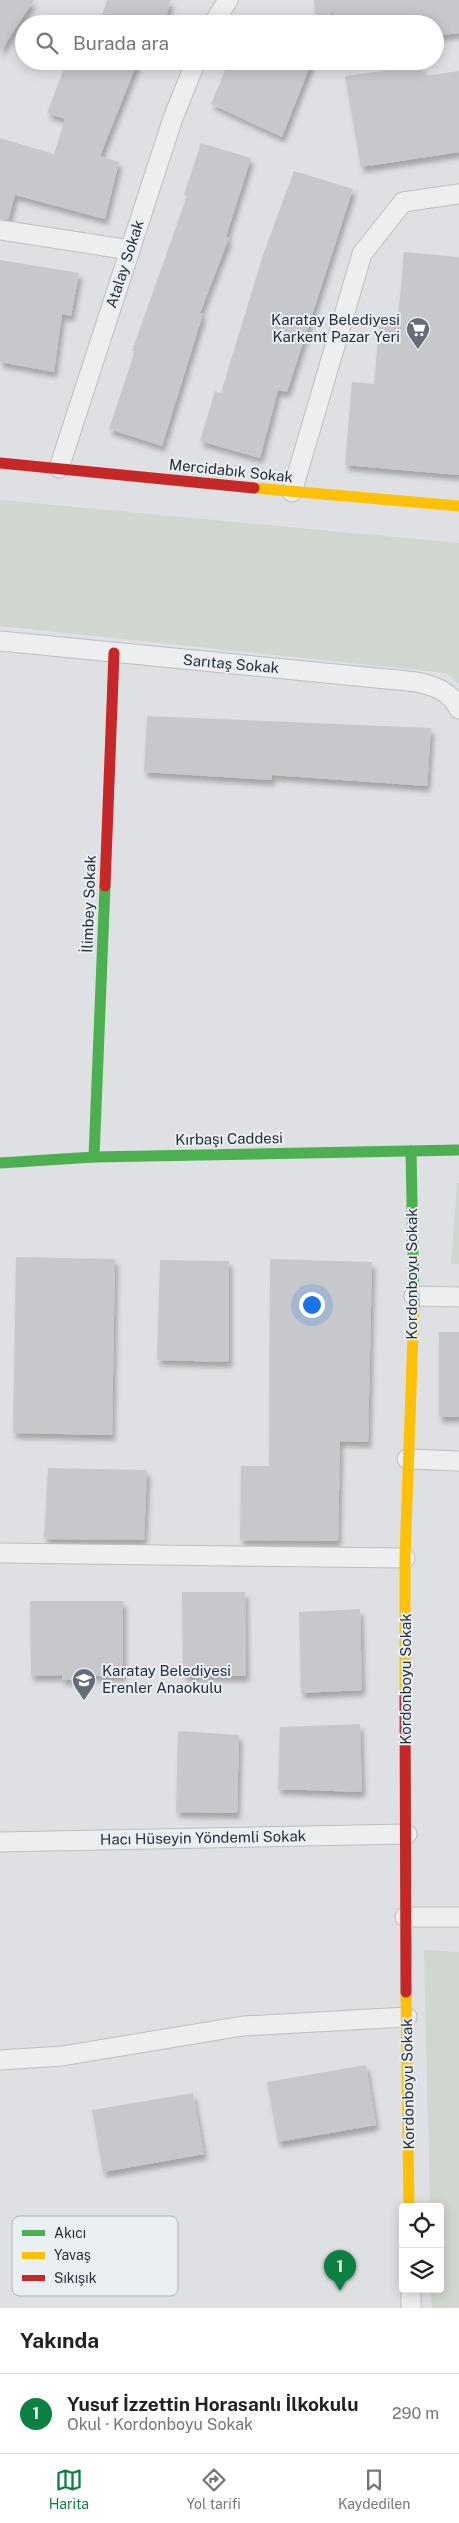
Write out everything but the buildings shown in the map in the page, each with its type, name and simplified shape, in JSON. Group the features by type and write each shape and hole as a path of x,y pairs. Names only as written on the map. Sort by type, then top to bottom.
{"street":[{"path":"219,15 228,0"},
{"name":"Atalay Sokak","path":"59,468 173,118 192,70"},
{"path":"292,492 362,254 403,202 459,194"},
{"path":"0,230 130,250"},
{"name":"Mercidabık Sokak","path":"0,463 292,492 459,506"},
{"name":"Sarıtaş Sokak","path":"0,641 417,682 439,687 457,705"},
{"name":"İlimbey Sokak","path":"94,1157 114,653"},
{"name":"Kırbaşı Caddesi","path":"0,1163 94,1157 459,1150"},
{"name":"Kordonboyu Sokak","path":"410,2203 405,1917 405,1558 414,1296 411,1151"},
{"path":"414,1296 459,1297"},
{"path":"408,1459 459,1461"},
{"path":"0,1554 405,1558"},
{"name":"Hacı Hüseyin Yöndemli Sokak","path":"0,1842 406,1834"},
{"path":"405,1917 459,1917"},
{"path":"0,2060 62,2056 243,2026 407,2016"},
{"path":"410,2293 411,2308"}],"shaded area":[{"path":"0,500 459,543 459,684 446,673 0,626"},
{"path":"457,1183 459,1183 459,1264 451,1264"},
{"path":"424,1950 459,1952 459,2308 432,2308 431,2293 444,2293 444,2203 430,2203"}],"traffic: fast":[{"path":"94,1157 105,886"},
{"path":"0,1163 94,1157 459,1150"},
{"path":"411,1151 414,1306"}],"traffic: slow":[{"path":"254,488 459,506"},
{"path":"405,1697 405,1558 414,1306"},
{"path":"406,1992 409,2203"}],"traffic: jam":[{"path":"0,463 254,488"},
{"path":"105,886 114,653"},
{"path":"405,1697 406,1992"}],"place":[{"name":"Karatay Belediyesi Karkent Pazar Yeri","path":"418,350"},
{"name":"Karatay Belediyesi Erenler Anaokulu","path":"84,1701"},
{"name":"Yusuf İzzettin Horasanlı İlkokulu","path":"340,2291"}]}
